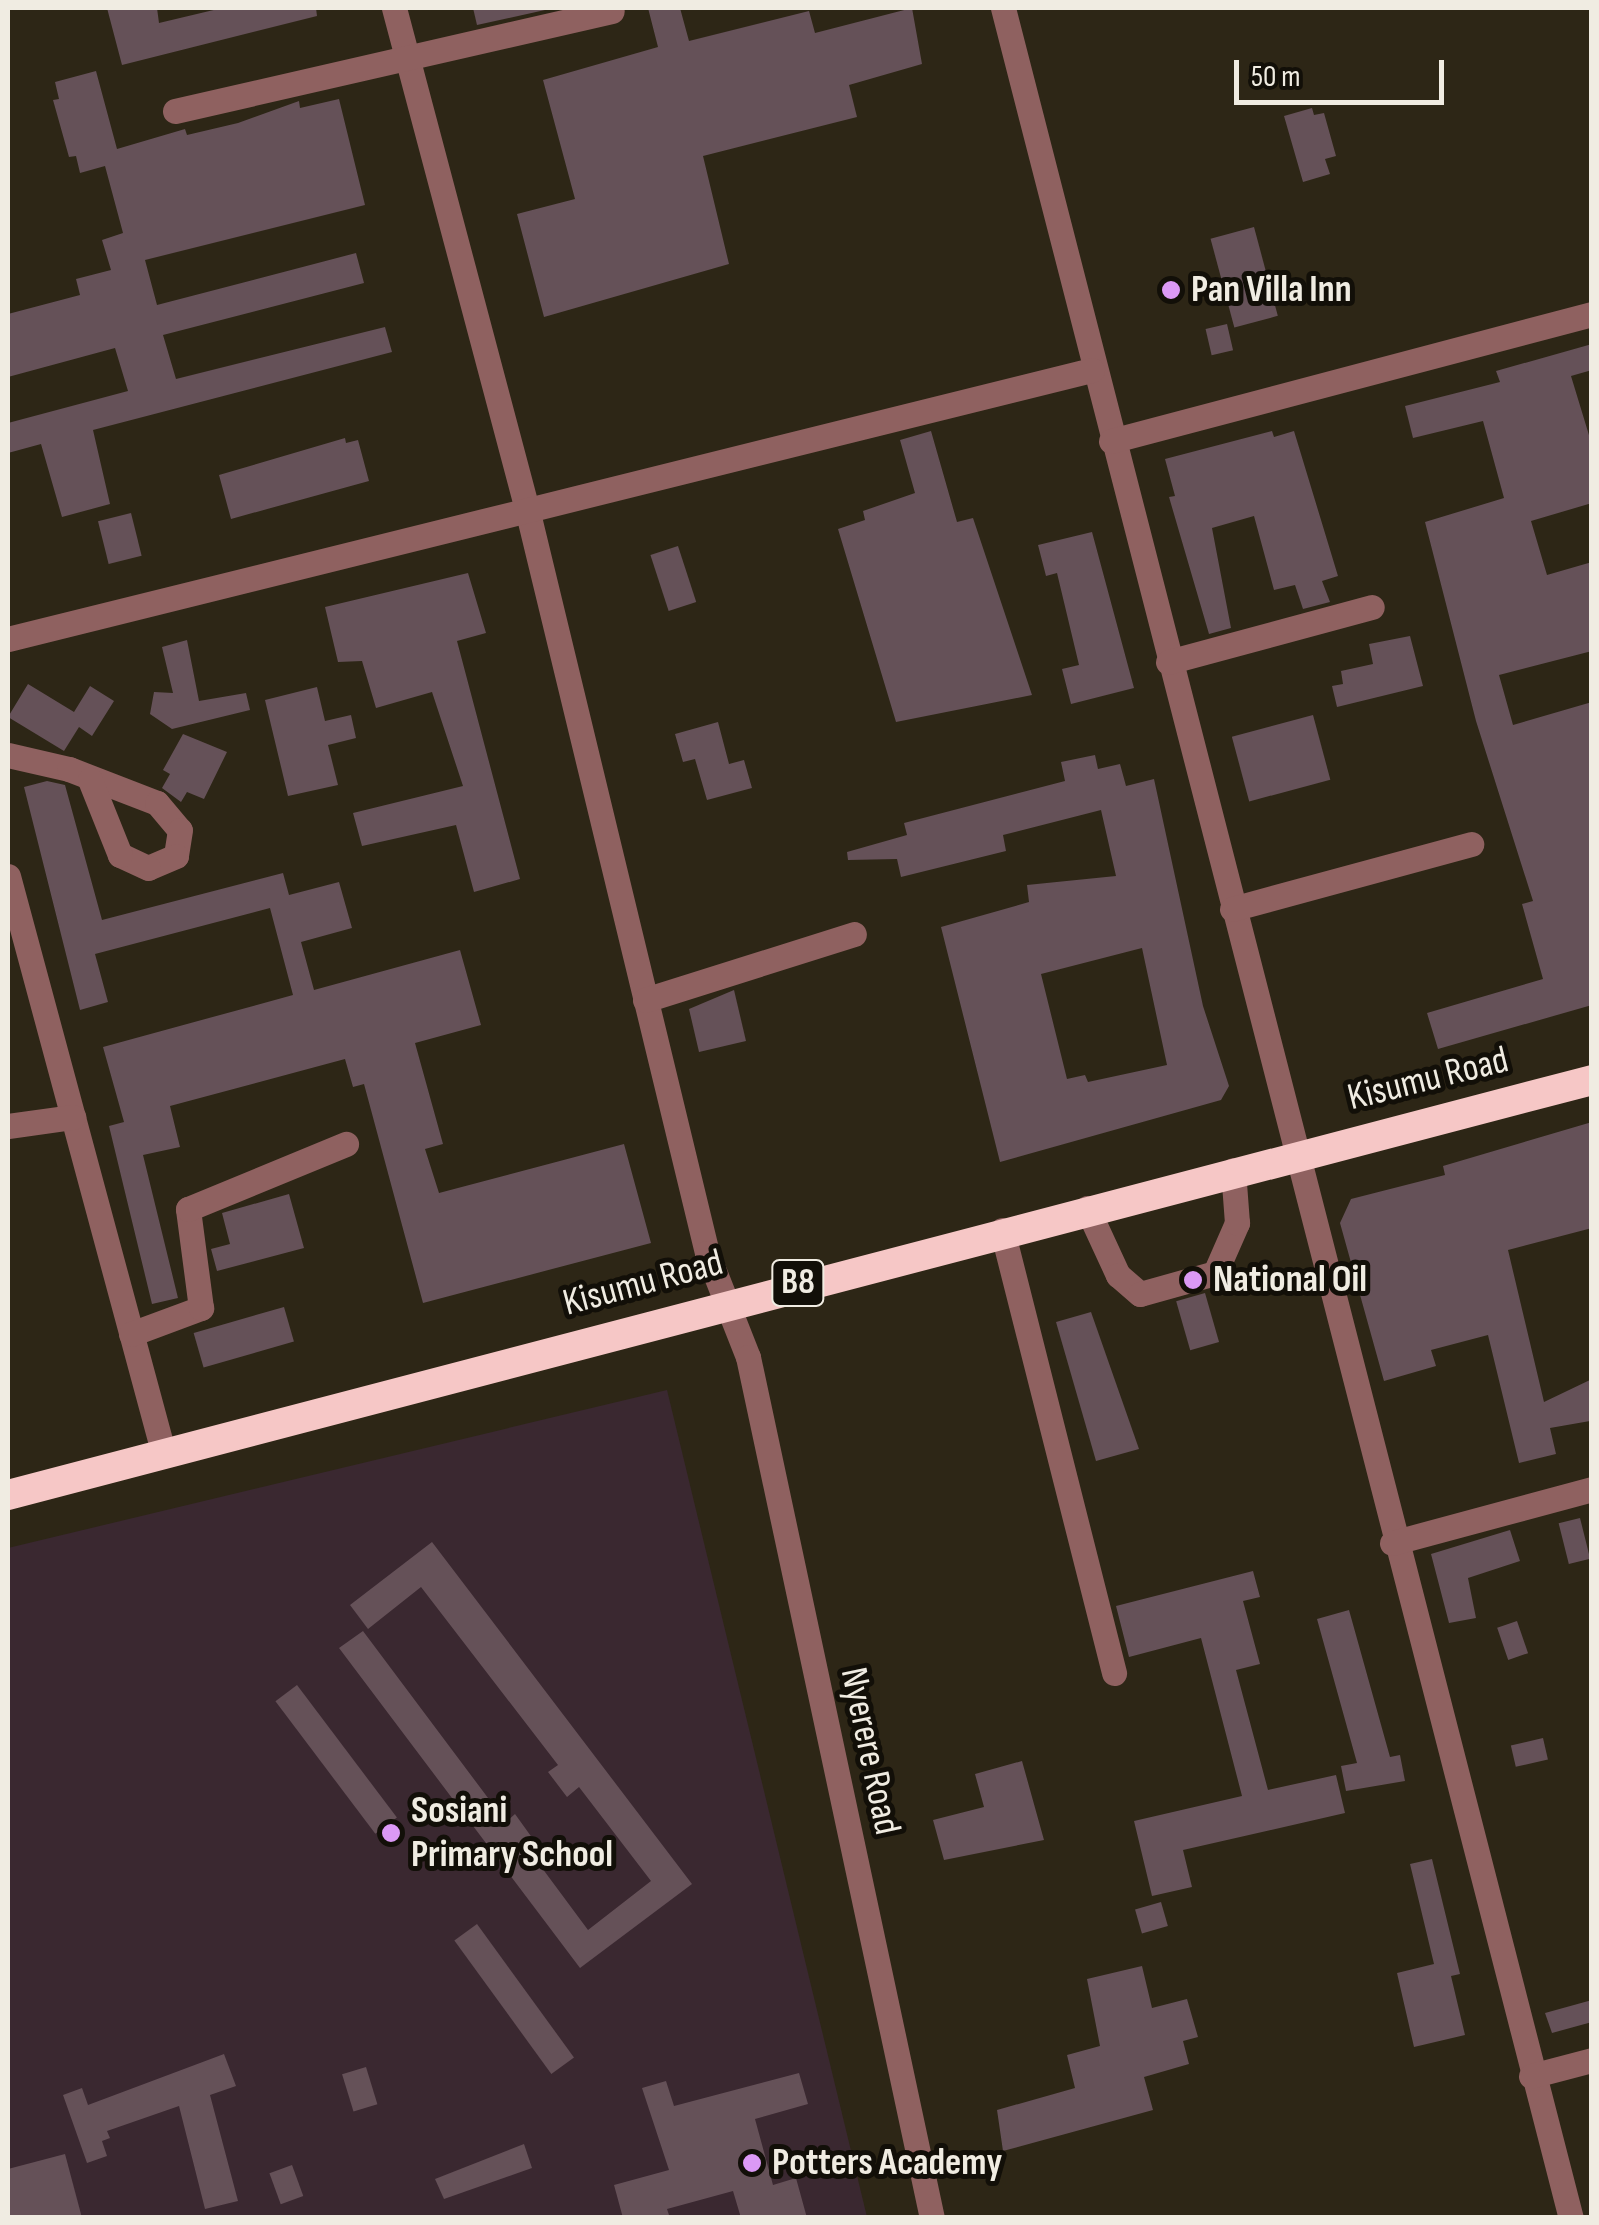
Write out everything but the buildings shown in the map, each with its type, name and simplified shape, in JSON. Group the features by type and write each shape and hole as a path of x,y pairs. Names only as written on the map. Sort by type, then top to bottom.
{"highway":[{"name":"Kisumu Road","path":"8,1495 730,1301 1592,1080"}],"street":[{"name":"Nyerere Road","path":"394,8 528,513 707,1253 730,1301 748,1356 932,2218"},
{"path":"1003,8 1392,1543 1570,2218"},
{"path":"175,111 612,11"},
{"path":"1111,441 1592,314"},
{"path":"8,639 1092,370"},
{"path":"1168,662 1372,607"},
{"path":"8,755 90,780"},
{"path":"1232,909 1471,844"},
{"path":"8,876 164,1455"},
{"path":"645,1000 854,934"},
{"path":"8,1126 73,1117"},
{"path":"131,1334 201,1308 188,1208 346,1144"},
{"path":"1087,1208 1118,1275 1140,1294 1214,1273 1237,1223 1233,1170"},
{"path":"1002,1230 1114,1673"},
{"path":"1392,1543 1592,1489"},
{"path":"1532,2076 1592,2060"}],"shaded area":[{"name":"Sosiani Primary School","path":"667,1390 867,2217 8,2217 8,1548"}],"place":[{"name":"Pan Villa Inn","path":"1171,290"},
{"name":"National Oil","path":"1193,1280"},
{"name":"Sosiani Primary School","path":"391,1833"},
{"name":"Potters Academy","path":"752,2163"}]}
